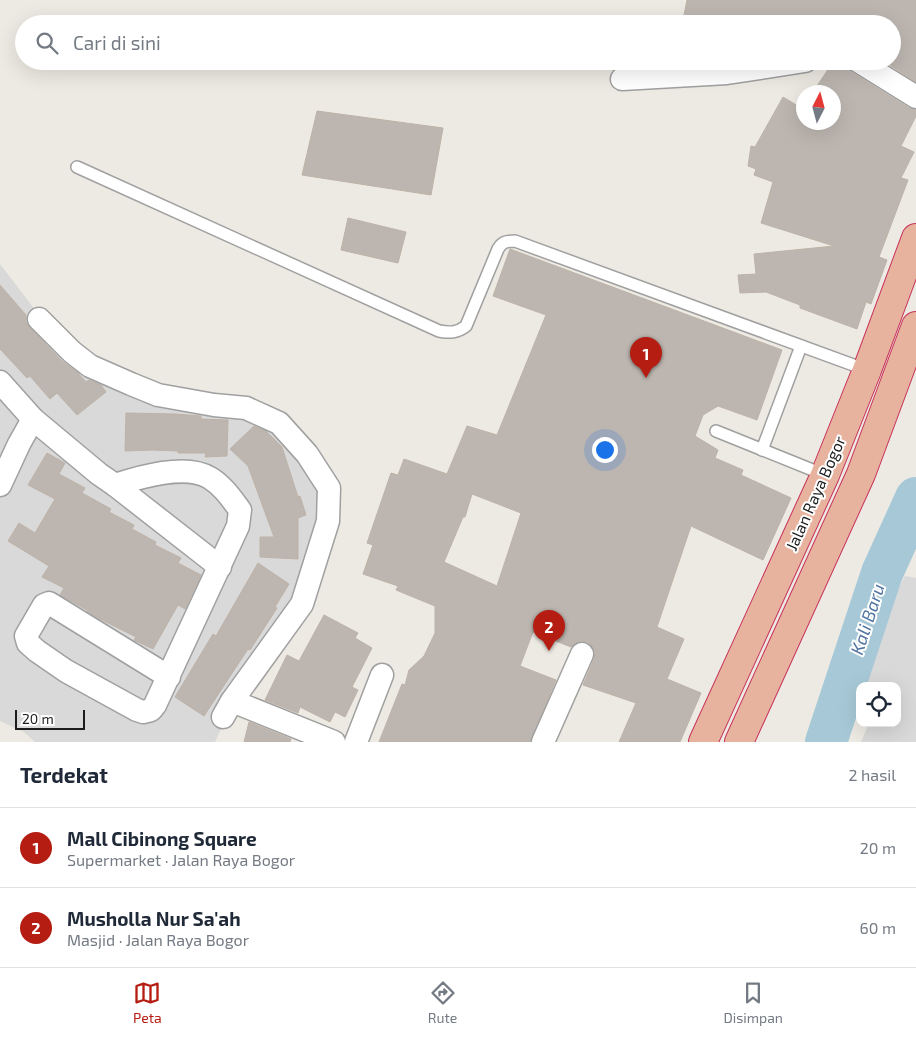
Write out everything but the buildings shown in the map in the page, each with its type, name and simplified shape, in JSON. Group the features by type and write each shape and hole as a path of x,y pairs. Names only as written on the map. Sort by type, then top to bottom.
{"highway":[{"name":"Jalan Raya Bogor","path":"703,742 825,475 867,370 916,238"},
{"name":"Jalan Raya Bogor","path":"739,742 861,474 916,326"}],"street":[{"path":"622,79 727,73 746,70"},
{"path":"872,70 916,97"},
{"path":"40,319 72,352 90,366 158,395 214,405 246,408 279,423 306,454 329,488 328,521 302,604 227,709 334,742"},
{"path":"0,382 33,419 99,474 220,567"},
{"path":"0,485 33,419"},
{"path":"115,485 148,475 187,472 209,477 226,491 240,510 238,526 220,567 169,677 156,705 151,710 144,712 137,710 66,670 37,651 28,643 26,636 44,605 49,604 169,677"},
{"path":"543,742 582,654"},
{"path":"356,742 382,675"}],"lane":[{"path":"77,167 439,331 450,333 460,331 466,326 498,249 501,244 507,241 515,241 867,370"},
{"path":"762,450 801,346"},
{"path":"716,431 825,475"}],"shaded area":[{"path":"0,264 36,311 80,354 141,402 162,399 275,419 318,492 322,506 302,594 228,714 215,742 35,742 24,732 0,721"},
{"path":"905,576 916,578 916,742 861,742 867,727 901,727 901,682 863,682 873,637"}],"waterway":[{"name":"Kali Baru","path":"826,742 882,573 916,498"}],"place":[{"name":"Mall Cibinong Square","path":"646,378"},
{"name":"Musholla Nur Sa'ah","path":"549,651"}]}
